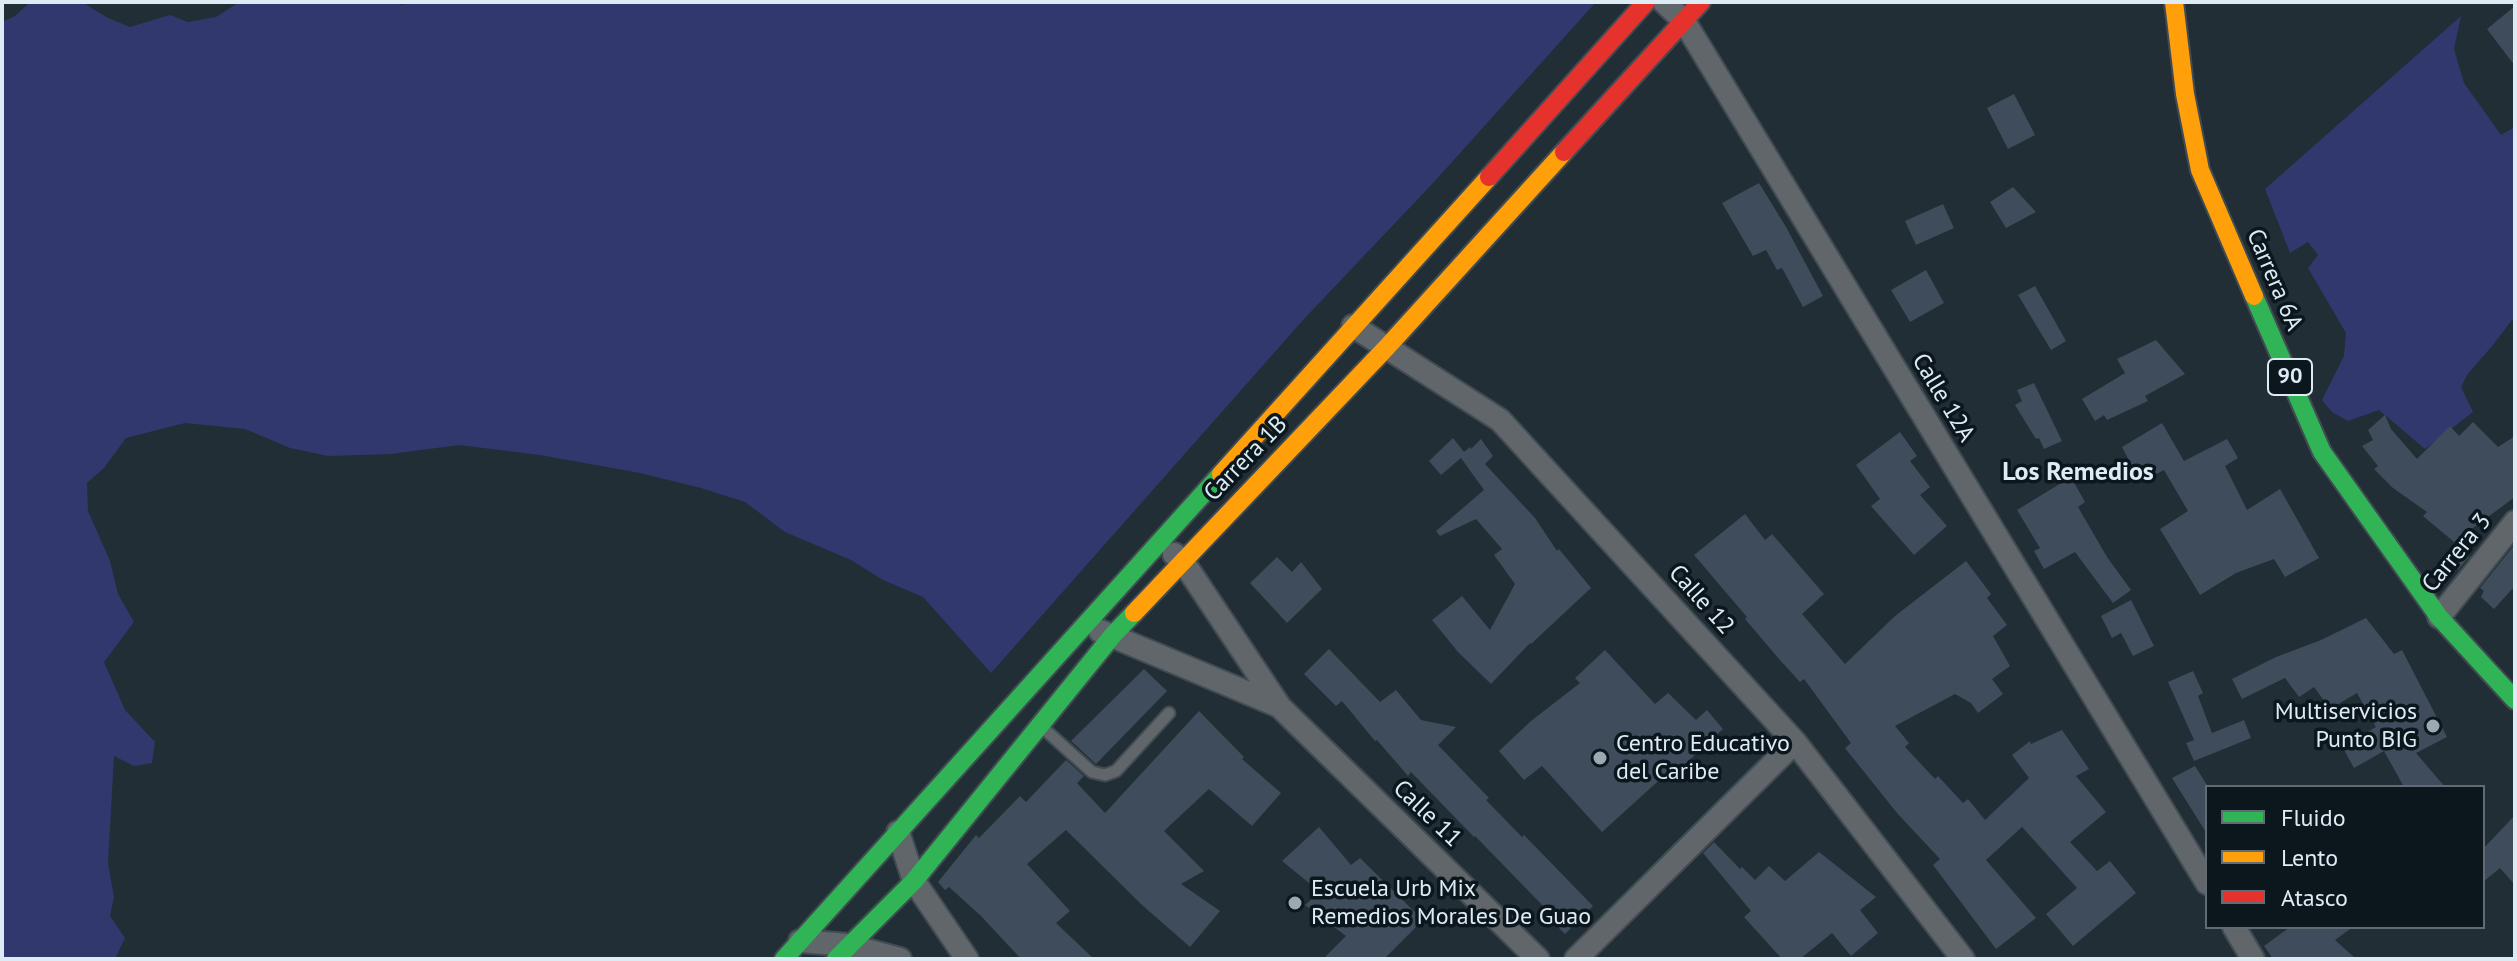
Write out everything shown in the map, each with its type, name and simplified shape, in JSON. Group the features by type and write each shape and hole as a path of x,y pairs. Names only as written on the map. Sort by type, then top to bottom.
{"main road":[{"name":"Carrera 1B","path":"784,959 1646,2"},
{"name":"Carrera 1B","path":"842,952 914,881 1113,635 1387,347 1701,2"},
{"name":"Carrera 6A","path":"2174,2 2185,94 2200,170 2322,452 2439,617 2515,700"}],"street":[{"name":"Calle 12A","path":"1664,2 1684,21 2205,880"},
{"name":"Calle 12","path":"1353,326 1500,420 1795,742 1963,959"},
{"name":"Carrera 3","path":"2439,617 2515,522"},
{"path":"1160,542 1182,560 1280,707"},
{"path":"1083,625 1280,707"},
{"name":"Calle 11","path":"1280,707 1538,959"},
{"path":"1576,959 1795,742"},
{"path":"898,832 914,881 967,959"},
{"path":"2235,929 2253,959"},
{"path":"800,941 842,952 900,959"}],"lane":[{"path":"1040,726 1092,772 1105,775 1116,771 1169,713"}],"shaded area":[{"path":"30,2 82,2 130,27 170,15 188,22 216,17 236,4 260,2 393,2 402,5 413,2 1596,2 1434,182 1304,319 991,673 923,597 883,580 851,560 785,532 745,502 701,488 640,473 540,455 459,445 391,454 328,456 290,448 245,429 185,423 126,438 104,468 87,483 88,511 110,561 118,594 134,622 104,662 125,710 155,742 152,763 134,766 114,756 108,863 114,897 110,916 125,938 115,959 2,959 2,22 15,16"},
{"path":"2461,16 2454,49 2464,83 2501,135 2515,127 2515,321 2512,320 2467,375 2461,387 2473,412 2425,449 2379,410 2348,421 2332,412 2322,400 2344,356 2346,333 2308,268 2318,255 2308,242 2290,253 2265,189"}],"building":[{"path":"2515,6 2515,66 2487,29"},
{"path":"2014,94 2035,135 2008,149 1987,108"},
{"path":"1759,183 1823,296 1803,307 1782,268 1777,270 1766,250 1753,256 1722,203"},
{"path":"2013,187 2036,212 2006,228 1990,202"},
{"path":"1943,204 1954,228 1916,245 1905,221"},
{"path":"1926,270 1944,303 1910,322 1891,290"},
{"path":"2035,286 2066,341 2051,350 2018,295"},
{"path":"2156,340 2185,374 2145,396 2148,401 2107,420 2104,415 2095,421 2082,399 2125,373 2117,359"},
{"path":"2034,383 2062,441 2044,449 2015,405 2022,401 2017,390"},
{"path":"2385,415 2391,429 2417,459 2450,426 2459,436 2473,422 2498,447 2515,436 2515,497 2454,542 2423,516 2427,512 2393,488 2374,469 2378,466 2362,446 2373,440 2368,430"},
{"path":"2162,423 2184,461 2227,439 2238,458 2225,466 2247,510 2280,489 2319,558 2285,577 2274,559 2236,573 2200,595 2160,529 2188,511 2164,470 2145,480 2137,468 2134,470 2122,447"},
{"path":"1900,432 1917,456 1910,461 1930,487 1920,495 1947,526 1914,555 1871,506 1880,499 1856,465"},
{"path":"1453,438 1464,452 1481,439 1493,456 1485,464 1535,518 1557,551 1559,549 1591,588 1530,643 1491,684 1458,652 1432,620 1462,596 1490,630 1515,584 1494,555 1502,549 1476,519 1440,536 1436,531 1484,490 1461,458 1441,475 1429,461"},
{"path":"2071,477 2085,502 2078,507 2107,557 2131,590 2113,603 2075,552 2044,569 2034,551 2040,548 2017,510"},
{"path":"1745,514 1765,540 1772,534 1824,594 1802,614 1845,664 1895,616 1966,561 1991,594 1987,598 2007,625 1993,636 2010,666 1992,679 2003,694 1978,713 1971,703 1955,694 1895,726 1909,743 1905,747 1963,803 1968,799 1985,820 2029,778 2012,755 2030,741 2031,744 2062,730 2089,769 2076,776 2106,812 2070,842 2097,871 2110,861 2136,893 2073,946 2046,914 2077,888 2022,827 1986,860 2036,918 1996,949 1933,865 1940,859 1897,813 1845,748 1851,743 1804,679 1800,682 1779,659 1694,555"},
{"path":"2515,544 2515,586 2494,609 2481,597 2484,591 2480,588"},
{"path":"2454,548 2469,557 2458,570 2446,560"},
{"path":"1277,557 1292,572 1301,562 1322,589 1287,623 1250,583"},
{"path":"2131,600 2154,646 2133,656 2121,633 2112,638 2101,616"},
{"path":"2366,618 2394,654 2402,650 2447,737 2416,753 2443,785 2403,785 2384,751 2354,768 2342,746 2376,727 2357,693 2330,709 2314,687 2299,697 2285,678 2242,699 2232,679 2276,657"},
{"path":"1329,649 1380,702 1396,690 1421,720 1456,727 1438,745 1489,798 1486,800 1593,906 1565,934 1543,912 1546,909 1475,836 1411,772 1408,776 1342,701 1336,706 1304,674"},
{"path":"1605,650 1655,704 1668,693 1696,720 1707,710 1723,729 1670,778 1666,774 1602,832 1542,766 1524,780 1499,751 1531,721 1580,683 1575,678"},
{"path":"1144,669 1167,691 1096,764 1071,741"},
{"path":"2193,671 2203,693 2198,696 2212,733 2244,720 2251,738 2194,761 2186,743 2194,740 2168,682"},
{"path":"1199,711 1244,757 1242,759 1281,793 1252,826 1209,789 1164,831 1204,871 1181,884 1220,911 1190,947 1066,830 1027,864 1070,911 1056,923 1094,959 1021,959 981,916 949,887 945,890 938,882 976,835 979,838 1020,796 1026,802 1066,760 1084,776 1077,783 1105,813"},
{"path":"2195,766 2207,785 2205,831 2172,778"},
{"path":"2515,815 2515,885 2500,868 2485,880 2485,847"},
{"path":"1319,827 1351,865 1360,858 1423,920 1384,959 1323,959 1346,936 1305,905 1320,892 1282,861"},
{"path":"1714,842 1755,880 1769,866 1785,881 1819,852 1876,897 1860,910 1878,933 1851,956 1832,933 1800,959 1782,959 1744,917 1751,911 1703,853"},
{"path":"2287,929 2350,929 2335,940 2356,959 2273,959 2264,946"}],"traffic: fast":[{"path":"2254,296 2322,452 2439,617 2515,700"},
{"path":"784,959 1221,474"},
{"path":"836,959 914,881 1134,613"}],"traffic: slow":[{"path":"2174,2 2185,94 2200,170 2254,296"},
{"path":"1134,613 1387,347 1564,152"},
{"path":"1221,474 1489,177"}],"traffic: jam":[{"path":"1489,177 1646,2"},
{"path":"1564,152 1701,2"}],"place":[{"name":"Multiservicios Punto BIG","path":"2433,726"},
{"name":"Centro Educativo del Caribe","path":"1600,758"},
{"name":"Escuela Urb Mix Remedios Morales De Guao","path":"1295,903"}],"district":[{"name":"Los Remedios","path":"2078,473"}]}
